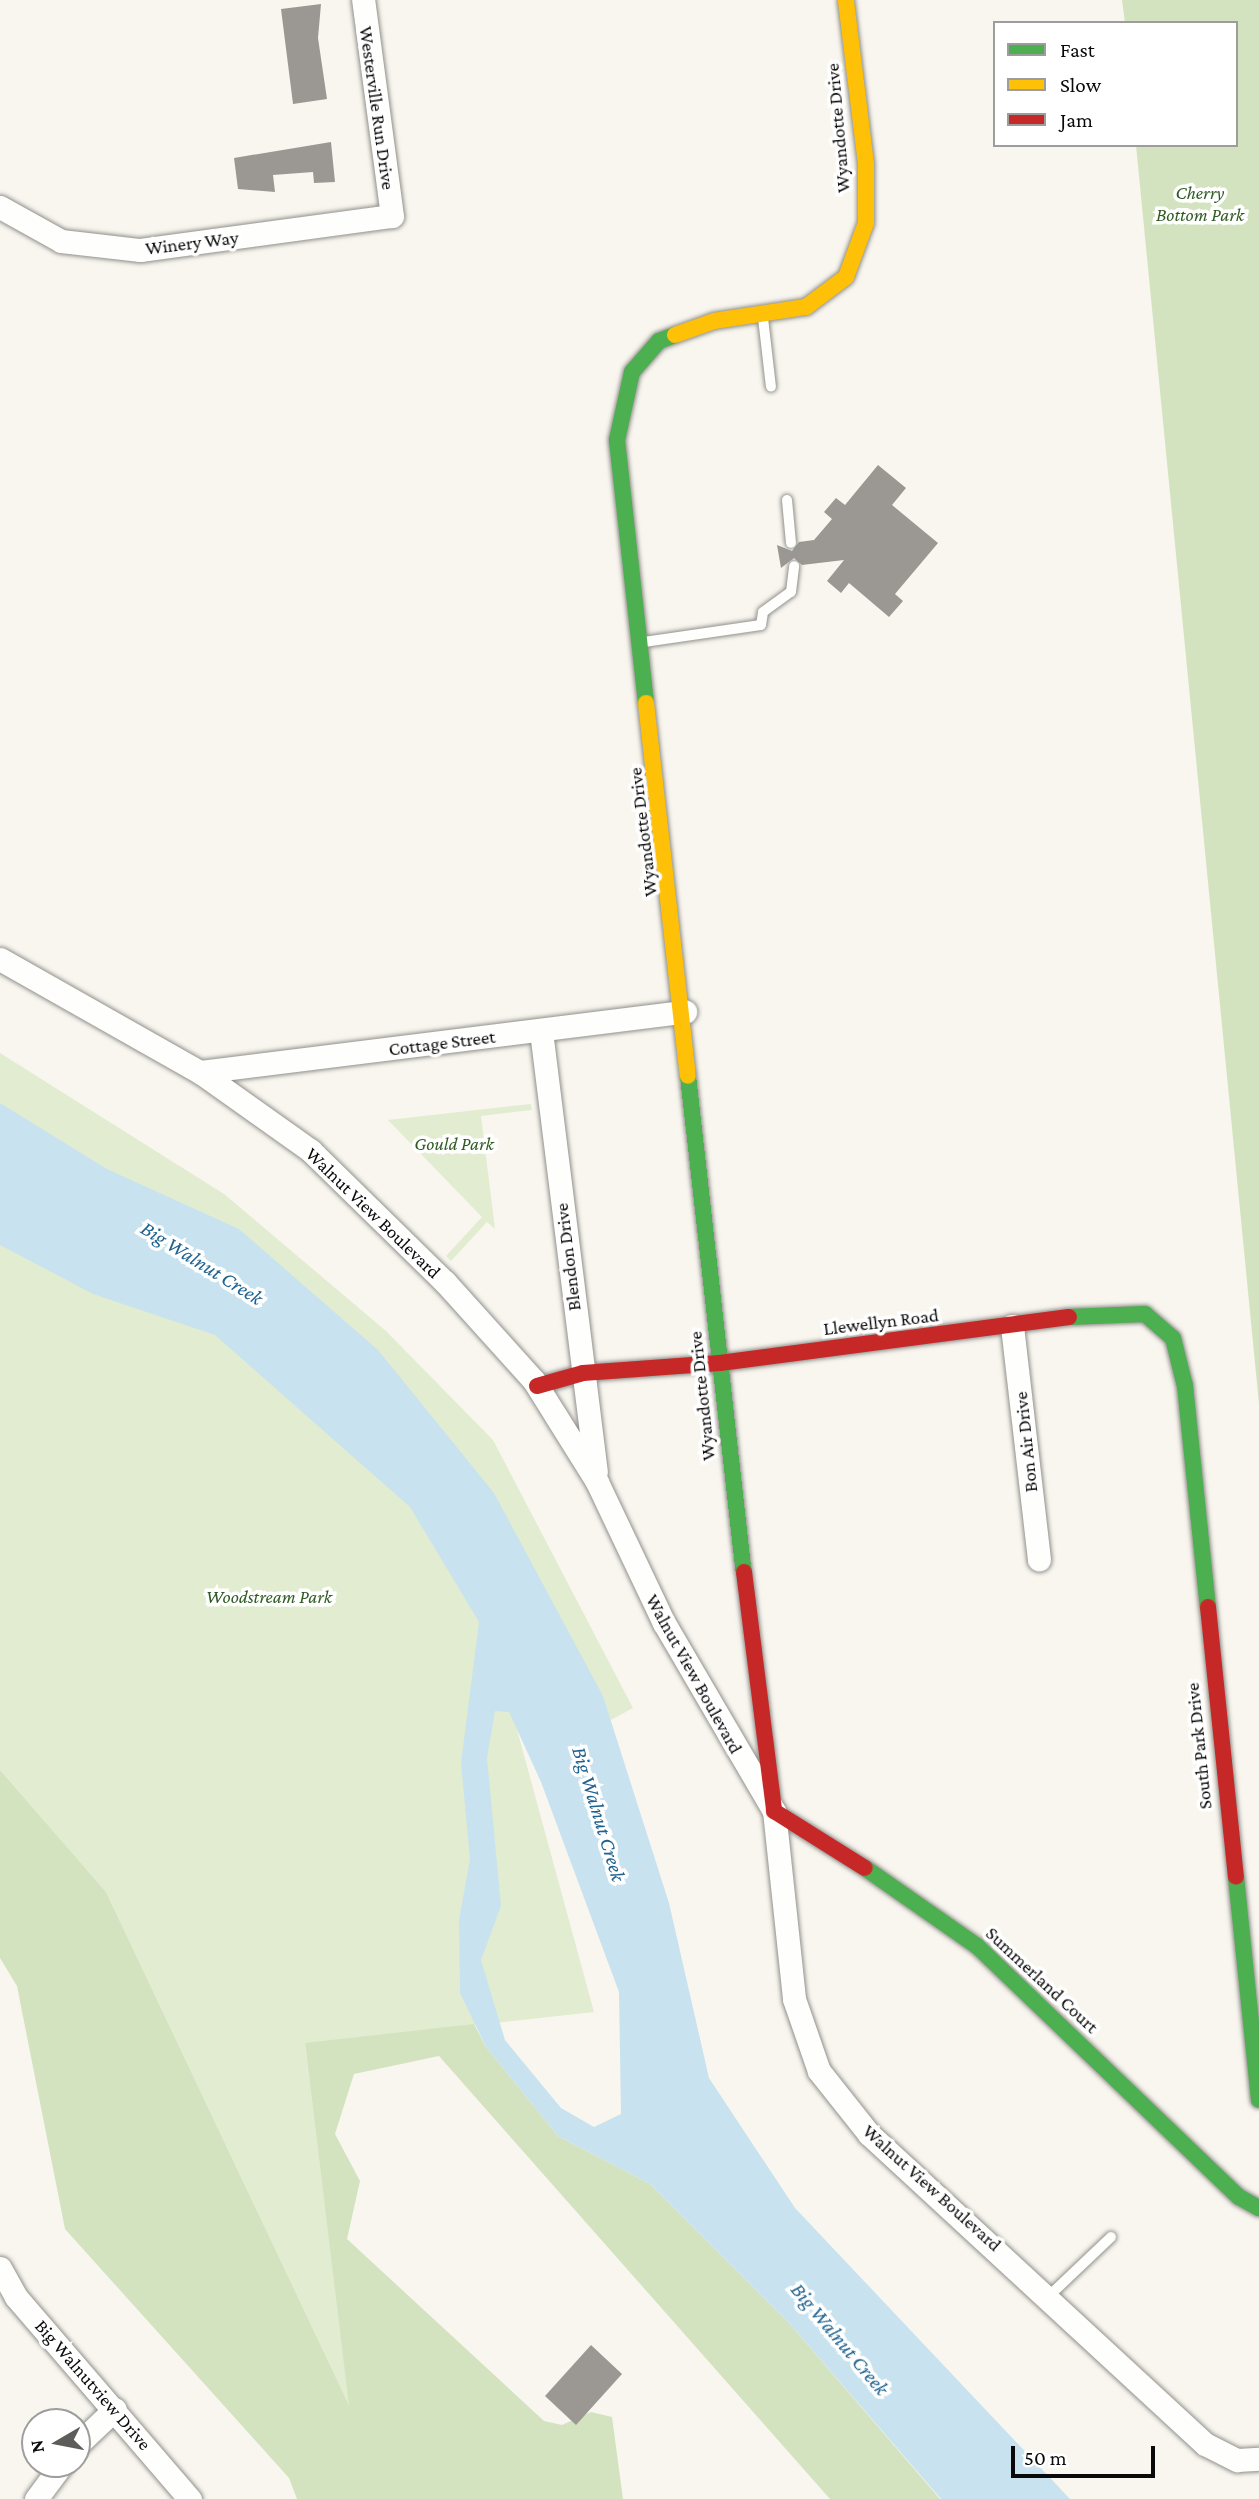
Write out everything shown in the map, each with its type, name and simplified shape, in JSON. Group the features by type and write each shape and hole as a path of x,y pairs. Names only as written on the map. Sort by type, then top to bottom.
{"street":[{"name":"Westerville Run Drive","path":"363,0 392,216"},
{"name":"Wyandotte Drive","path":"774,1811 720,1363 685,1012 617,440 624,391 659,341 714,320 806,307 828,293 859,250 866,164 846,0"},
{"name":"Winery Way","path":"0,207 61,241 140,250 392,216"},
{"name":"Walnut View Boulevard","path":"0,959 200,1072 311,1151 445,1282 537,1386 597,1482 664,1623 774,1811 794,1999 819,2071 869,2134 1205,2444 1237,2460 1259,2459"},
{"name":"Cottage Street","path":"200,1072 685,1012"},
{"name":"Blendon Drive","path":"541,1031 597,1482"},
{"name":"Llewellyn Road","path":"537,1386 583,1373 720,1363 1012,1326 1145,1314 1173,1338 1185,1386"},
{"name":"Bon Air Drive","path":"1012,1326 1039,1559"},
{"name":"South Park Drive","path":"1185,1386 1259,2100"},
{"name":"Summerland Court","path":"774,1811 977,1946 1239,2197 1259,2208"},
{"name":"Big Walnutview Drive","path":"0,2268 16,2297 190,2499"},
{"path":"91,2432 115,2409"},
{"path":"36,2499 52,2478"}],"lane":[{"path":"762,315 771,387"},
{"path":"787,500 791,543"},
{"path":"641,642 761,625 763,612 791,592 794,566"},
{"path":"1048,2297 1111,2237"}],"green space":[{"name":"Cherry Bottom Park","path":"1122,0 1259,0 1259,1404 1136,147 1238,147 1238,21 1125,21"},
{"name":"Woodstream Park","path":"0,1053 224,1194 386,1331 493,1440 633,1708 550,1753 513,1715 594,2012 305,2044 350,2407 106,1892 0,1770"},
{"name":"Gould Park","path":"531,1104 532,1110 481,1116 495,1229 487,1222 451,1261 446,1256 482,1217 388,1120"},
{"path":"0,1770 106,1892 349,2405 305,2043 474,2024 486,2047 558,2136 650,2184 789,2323 940,2499 830,2499 439,2056 354,2074 335,2134 360,2181 347,2239 544,2421 562,2425 591,2412 612,2417 623,2499 297,2499 289,2478 65,2229 17,1986 0,1958"}],"water":[{"name":"Big Walnut Creek","path":"0,1103 107,1169 239,1229 378,1350 494,1493 603,1696 669,1903 709,2078 795,2208 1070,2499 941,2499 789,2323 650,2184 558,2136 486,2047 460,1993 459,1920 470,1859 461,1763 479,1622 410,1507 215,1335 93,1294 0,1245","holes":["495,1711 509,1712 541,1782 619,1992 621,2114 594,2127 561,2108 505,2040 481,1960 501,1906 487,1758"]}],"building":[{"path":"321,4 318,38 327,99 293,104 281,9"},
{"path":"331,142 335,182 314,183 313,172 273,175 275,192 238,189 234,158"},
{"path":"878,465 906,488 892,505 938,543 895,594 903,601 889,617 849,583 841,593 827,581 844,560 802,565 794,558 781,568 777,545 792,551 799,542 814,540 832,519 824,512 836,498 845,505"},
{"path":"591,2345 622,2374 576,2425 545,2396"}],"traffic: fast":[{"path":"646,703 617,440 632,372 659,341 675,335"},
{"path":"688,1076 744,1572"},
{"path":"1069,1317 1145,1314 1173,1338 1185,1386 1208,1607"},
{"path":"865,1868 977,1946 1239,2197 1259,2208"},
{"path":"1236,1877 1259,2100"}],"traffic: slow":[{"path":"675,335 714,321 806,307 846,277 866,223 866,164 846,0"},
{"path":"646,703 688,1076"}],"traffic: jam":[{"path":"537,1386 583,1373 720,1363 1069,1317"},
{"path":"744,1572 774,1811 865,1868"},
{"path":"1208,1607 1236,1877"}]}
